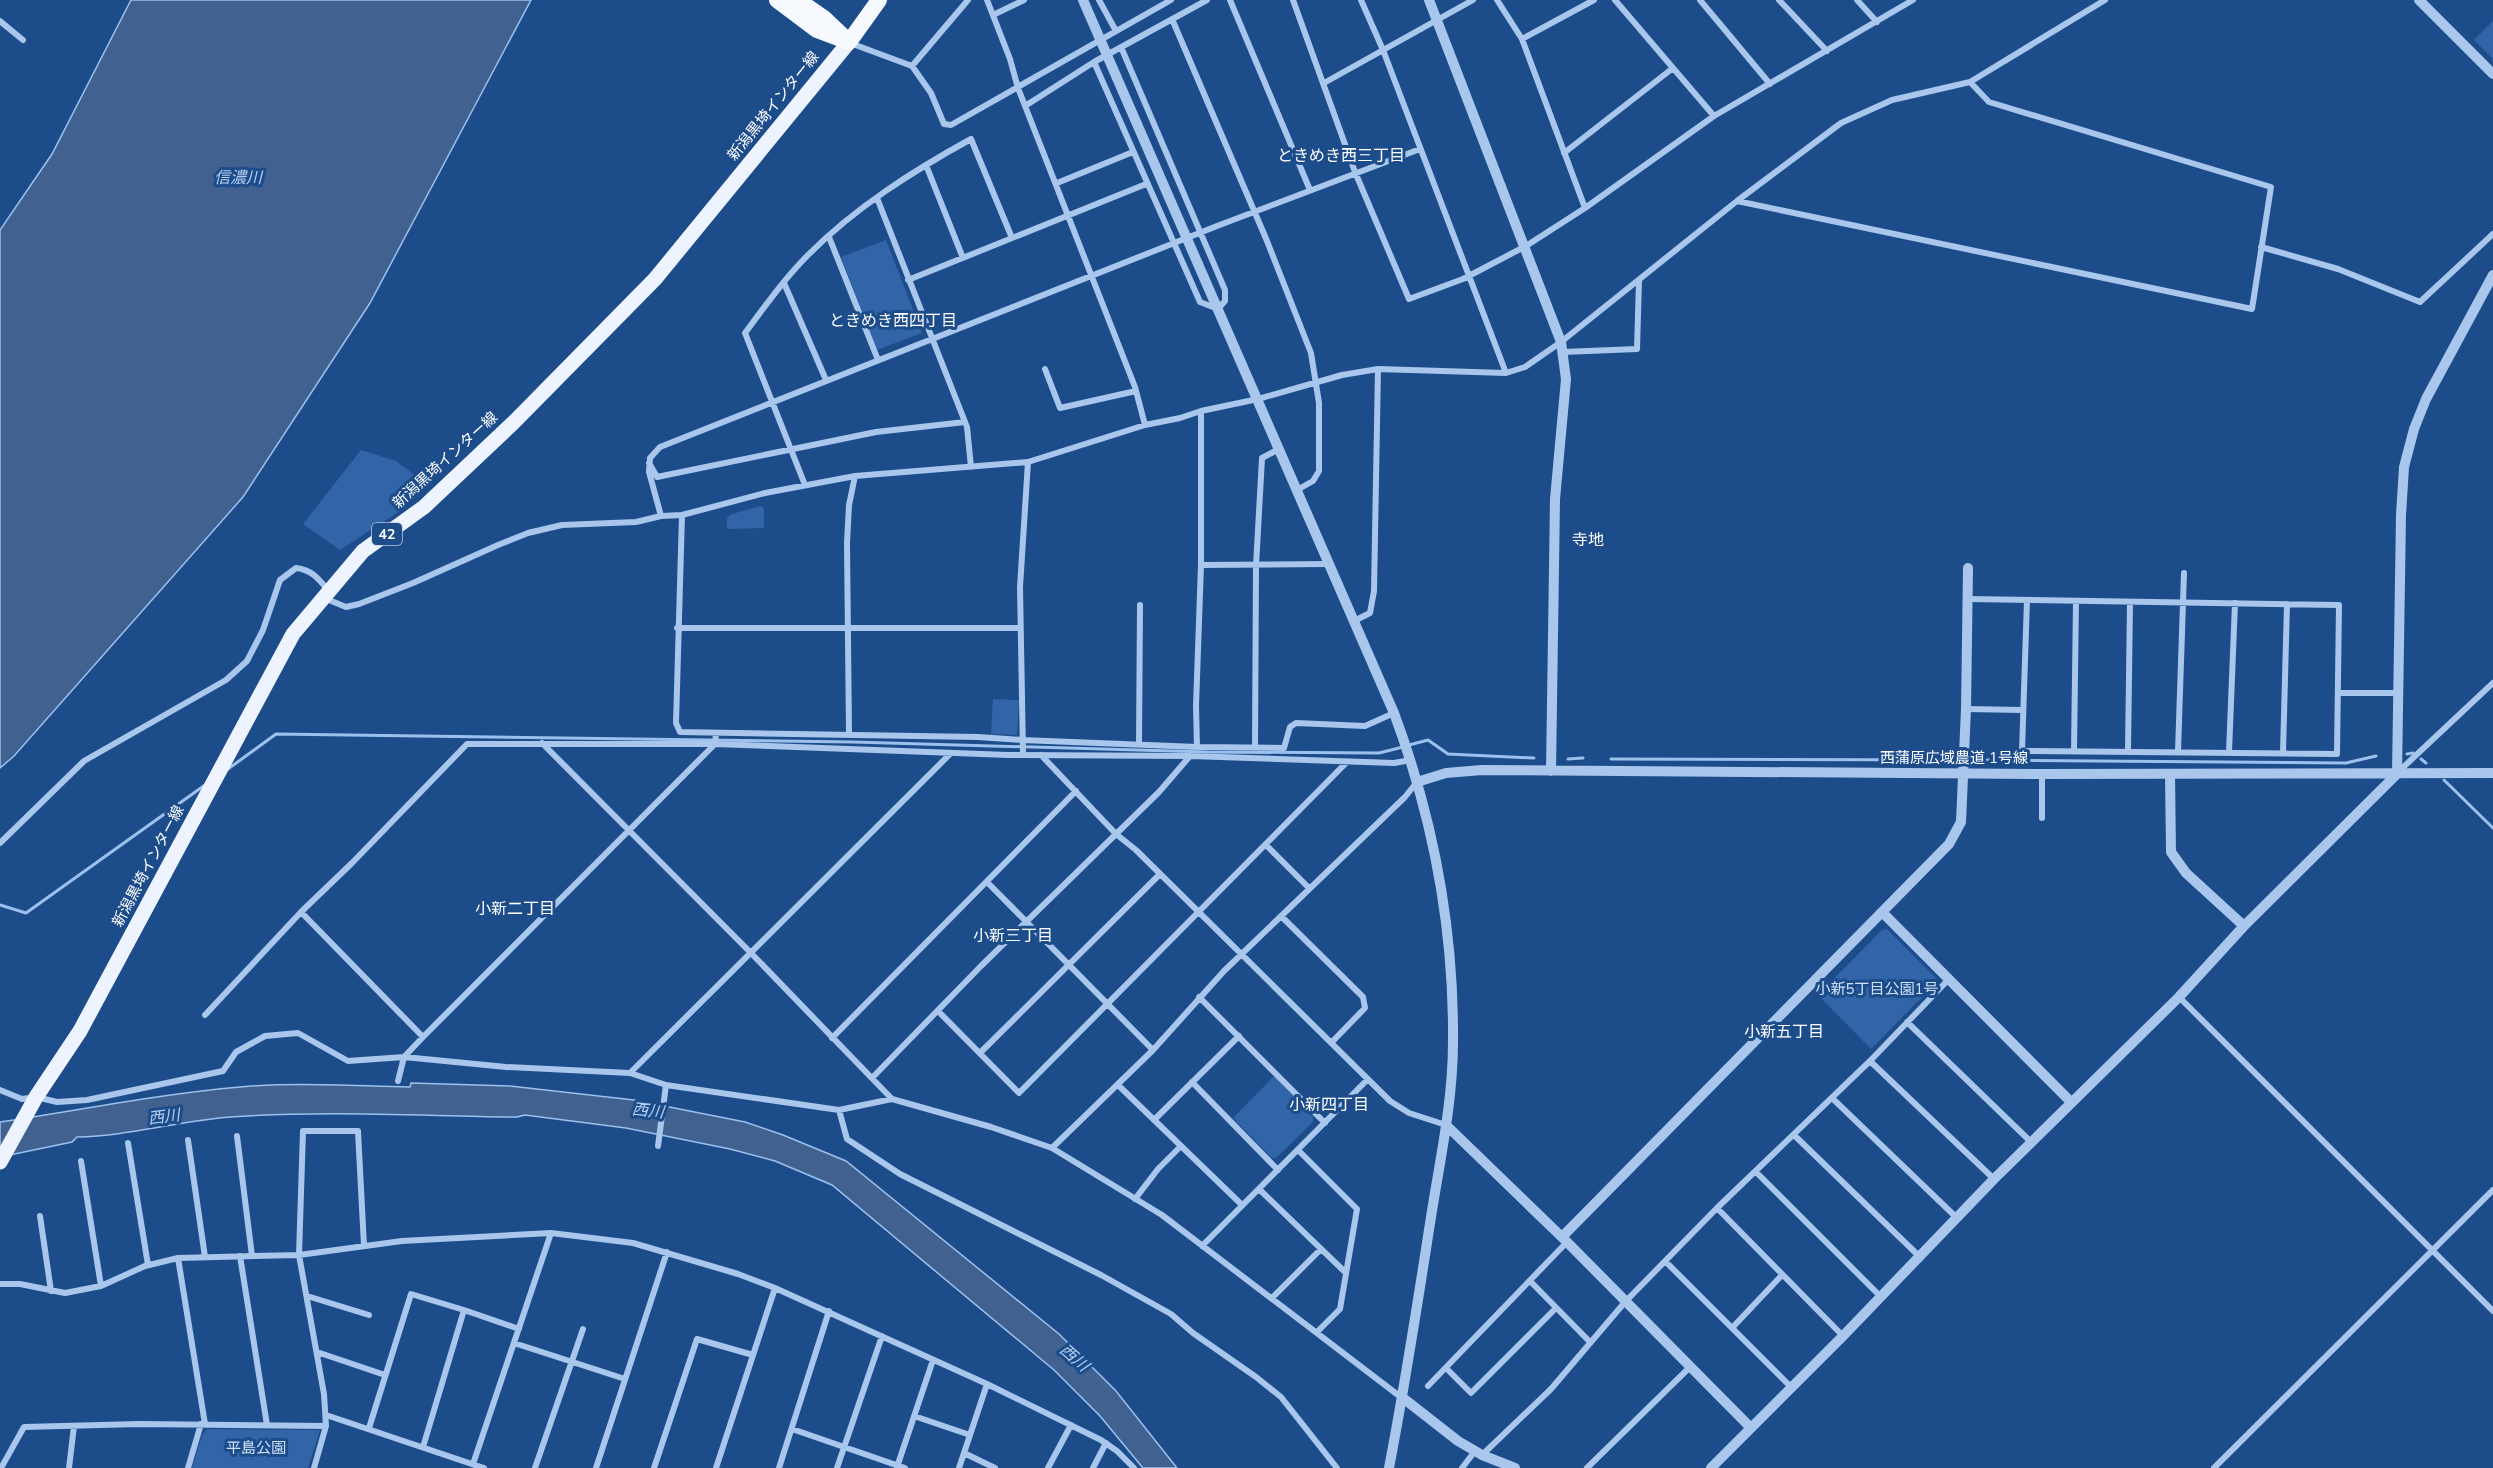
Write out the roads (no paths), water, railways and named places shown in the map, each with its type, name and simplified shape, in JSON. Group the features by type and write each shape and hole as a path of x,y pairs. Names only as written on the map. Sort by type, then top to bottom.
{"highway":[{"path":"777,0 817,30 849,42"},
{"path":"798,0 824,18 849,42"},
{"path":"849,42 879,0"}],"main road":[{"name":"新潟黒埼インター線","path":"0,1162 34,1101 80,1031 293,634 363,551 424,507 513,423 655,279 849,42"}],"street":[{"path":"912,66 968,0"},
{"path":"987,0 1010,59 1018,88 1057,183 1136,391 1145,425"},
{"path":"993,15 1024,0"},
{"path":"1083,0 1394,713 1411,760 1434,847 1450,963 1453,1043 1446,1125 1403,1398 1389,1468"},
{"path":"1100,0 1116,31"},
{"path":"849,42 912,66 931,93 944,124 951,125 1171,0"},
{"path":"1025,106 1094,62 1207,0"},
{"path":"1230,0 1310,190"},
{"path":"1293,0 1355,172 1410,298 1470,276 1526,246 1585,208 1714,116 1913,0"},
{"path":"1361,0 1383,50 1506,373"},
{"path":"1429,0 1526,246 1562,347 1566,379 1555,499 1551,771"},
{"path":"1324,83 1473,0"},
{"path":"1497,0 1522,39 1585,208"},
{"path":"1522,39 1594,0"},
{"path":"1615,0 1714,116"},
{"path":"1700,0 1770,84"},
{"path":"1779,0 1827,51"},
{"path":"1857,0 1877,22"},
{"path":"0,843 84,761 226,680 247,661 263,630 279,580 296,568 314,573 326,594 346,607 359,604 528,533 562,525 636,522 661,516 682,515 765,493 855,476 1028,462 1145,425 1258,399 1342,375 1378,369 1506,373 1525,367 1562,347 1737,201 1841,123 1892,100 1970,82 2105,0"},
{"path":"2419,0 2493,74"},
{"path":"1172,19 1254,211 1311,353 1317,383 1318,471 1313,481 1297,490"},
{"path":"0,21 23,40"},
{"path":"1121,47 1225,290 1225,301 1218,309"},
{"path":"1094,62 1200,302 1218,309"},
{"path":"1564,153 1673,68"},
{"path":"1737,201 2252,309 2271,187 1989,102 1970,82"},
{"path":"805,485 745,333 784,283 809,254 877,198 926,165 971,139 1012,238"},
{"path":"661,516 648,472 650,458 660,447 1254,211 1420,149"},
{"path":"1057,183 1133,152"},
{"path":"926,165 963,258"},
{"path":"908,280 1146,184"},
{"path":"877,198 965,423 971,467"},
{"path":"2261,246 2338,269 2420,302 2493,234"},
{"path":"829,237 878,360"},
{"path":"2397,774 2402,484 2409,447 2426,399 2493,275"},
{"path":"1562,347 1637,349 1639,281"},
{"path":"784,283 826,380"},
{"path":"1045,369 1060,408 1136,391"},
{"path":"1354,621 1370,613 1374,591 1378,369"},
{"path":"1197,747 1196,706 1201,565 1201,411"},
{"path":"650,463 657,477 876,432 965,423"},
{"path":"1255,747 1256,566 1262,458 1279,449"},
{"path":"1023,754 1019,628 1028,462"},
{"path":"849,734 848,543 849,505 855,476"},
{"path":"682,515 676,723 680,732 978,736 1197,747 1284,748 1290,727 1296,723 1365,726 1394,713"},
{"path":"1201,565 1330,564"},
{"path":"1428,1386 1530,1281 1564,1240 1949,844 1961,822 1966,710 1968,568"},
{"path":"2178,751 2184,573"},
{"path":"1968,599 2339,604 2337,754 2022,751 2027,600"},
{"path":"2074,751 2076,601"},
{"path":"2128,751 2130,602"},
{"path":"2229,752 2235,603"},
{"path":"2283,753 2287,604"},
{"path":"1138,744 1140,605"},
{"path":"677,628 1019,628"},
{"path":"1712,1468 1881,1298 1994,1179 2179,996 2244,926 2397,774 2493,683"},
{"path":"2338,693 2398,693"},
{"path":"1966,710 2023,710"},
{"path":"398,1081 404,1057 715,744 716,734"},
{"path":"205,1015 301,912 352,863 466,744 542,742 715,744 951,753 1190,756 1394,763 1411,760"},
{"path":"542,742 892,1099"},
{"path":"630,1073 951,753"},
{"path":"1041,755 1116,834 1242,954 1367,1080 1400,1109 1446,1125 1751,1428"},
{"path":"872,1078 1159,792 1190,756"},
{"path":"938,1011 1020,1093 1348,762"},
{"name":"西蒲原広域農道 1号線","path":"1416,782 1461,771 2042,774 2397,774 2444,771 2493,773"},
{"path":"2042,774 2042,818"},
{"path":"2170,774 2171,852 2186,873 2244,926"},
{"path":"1052,1148 1153,1050 1199,997 1242,954 1405,797 1416,782"},
{"path":"832,1038 1076,791"},
{"path":"1266,845 1309,888"},
{"path":"980,1053 1160,874"},
{"path":"987,882 1153,1050"},
{"path":"301,912 423,1037"},
{"path":"1882,912 2071,1102"},
{"path":"1281,916 1363,997 1365,1008 1331,1043"},
{"path":"1462,1468 1551,1389 1625,1302 1717,1208 1870,1061 1948,980"},
{"path":"2179,996 2493,1311"},
{"path":"1199,997 1325,1123"},
{"path":"1907,1022 2031,1142"},
{"path":"0,1090 34,1101 87,1100 223,1071 236,1052 265,1036 297,1033 348,1061 404,1057 506,1067 630,1073 666,1084 838,1110 892,1099 991,1127 1052,1148 1162,1215 1458,1441 1510,1467"},
{"path":"1154,1120 1239,1036"},
{"path":"1870,1061 1994,1179"},
{"path":"1202,1246 1367,1080"},
{"path":"1192,1082 1278,1170"},
{"path":"658,1146 666,1084"},
{"path":"1118,1085 1242,1205"},
{"path":"1832,1098 1957,1218"},
{"path":"838,1110 847,1139 900,1174 1101,1275 1172,1314 1193,1333 1281,1397 1336,1468"},
{"path":"314,1468 326,1426 326,1415 299,1255 303,1131 358,1131 364,1246"},
{"path":"1794,1135 1920,1257"},
{"path":"237,1136 252,1256"},
{"path":"188,1140 205,1257"},
{"path":"128,1143 148,1266"},
{"path":"1135,1199 1158,1169 1181,1146"},
{"path":"1298,1150 1357,1209 1340,1309 1317,1332"},
{"path":"81,1161 101,1286"},
{"path":"1756,1172 1881,1298"},
{"path":"1259,1189 1346,1273"},
{"path":"2214,1468 2493,1190"},
{"path":"1717,1208 1843,1336"},
{"path":"40,1216 51,1291"},
{"path":"0,1284 20,1284 65,1293 101,1286 148,1266 178,1258 299,1255 402,1241 551,1233 633,1243 775,1288 829,1311 987,1383 1106,1443 1134,1468"},
{"path":"473,1464 551,1233"},
{"path":"1272,1298 1322,1249"},
{"path":"596,1468 667,1252"},
{"path":"240,1256 267,1425"},
{"path":"178,1258 203,1424 188,1468"},
{"path":"1665,1261 1792,1389"},
{"path":"1732,1328 1782,1275"},
{"path":"1530,1281 1590,1342"},
{"path":"717,1468 775,1288"},
{"path":"369,1428 411,1294 519,1329"},
{"path":"307,1296 369,1315"},
{"path":"1446,1368 1471,1393 1556,1308"},
{"path":"423,1447 464,1310"},
{"path":"779,1468 829,1311"},
{"path":"535,1468 583,1329"},
{"path":"837,1468 882,1336"},
{"path":"654,1468 697,1339 753,1355"},
{"path":"514,1343 625,1379"},
{"path":"317,1352 385,1375"},
{"path":"897,1467 933,1360"},
{"path":"1587,1468 1689,1368"},
{"path":"959,1468 987,1383"},
{"path":"326,1415 484,1468"},
{"path":"914,1416 970,1435"},
{"path":"1,1468 24,1427 203,1424 326,1426"},
{"path":"1048,1468 1071,1425"},
{"path":"69,1468 74,1426"},
{"path":"792,1429 905,1468"},
{"path":"1093,1468 1106,1443"},
{"path":"964,1453 995,1468"}],"water":[{"name":"信濃川","path":"131,0 531,0 370,303 243,497 14,756 0,768 0,230 52,154"},
{"name":"西川","path":"411,1083 510,1086 634,1100 745,1122 846,1161 1059,1334 1116,1391 1177,1468 1143,1468 1100,1416 1054,1370 832,1185 775,1161 730,1149 626,1128 525,1115 517,1117 302,1114 230,1117 115,1134 77,1137 72,1142 0,1157 0,1122 150,1098 240,1087 303,1085 410,1087"}],"waterway":[{"path":"228,769 276,734 853,742 1207,752 1379,753 1403,747"},
{"path":"1409,745 1428,740 1448,754 1534,758"},
{"path":"2407,754 2413,753"},
{"path":"1975,760 2346,763 2376,756"},
{"path":"1568,759 1583,758"},
{"path":"1611,759 1951,760"},
{"path":"2421,759 2426,763"},
{"path":"2444,780 2493,828"},
{"path":"0,905 26,913 205,785"}],"district":[{"name":"ときめき西三丁目","path":"1341,156"},
{"name":"ときめき西四丁目","path":"893,321"},
{"name":"寺地","path":"1588,540"},
{"name":"小新二丁目","path":"515,909"},
{"name":"小新三丁目","path":"1013,936"},
{"name":"小新五丁目","path":"1784,1032"},
{"name":"小新四丁目","path":"1329,1105"}],"park label":[{"name":"小新5丁目公園1号","path":"1877,989"},
{"name":"平島公園","path":"256,1448"}]}
